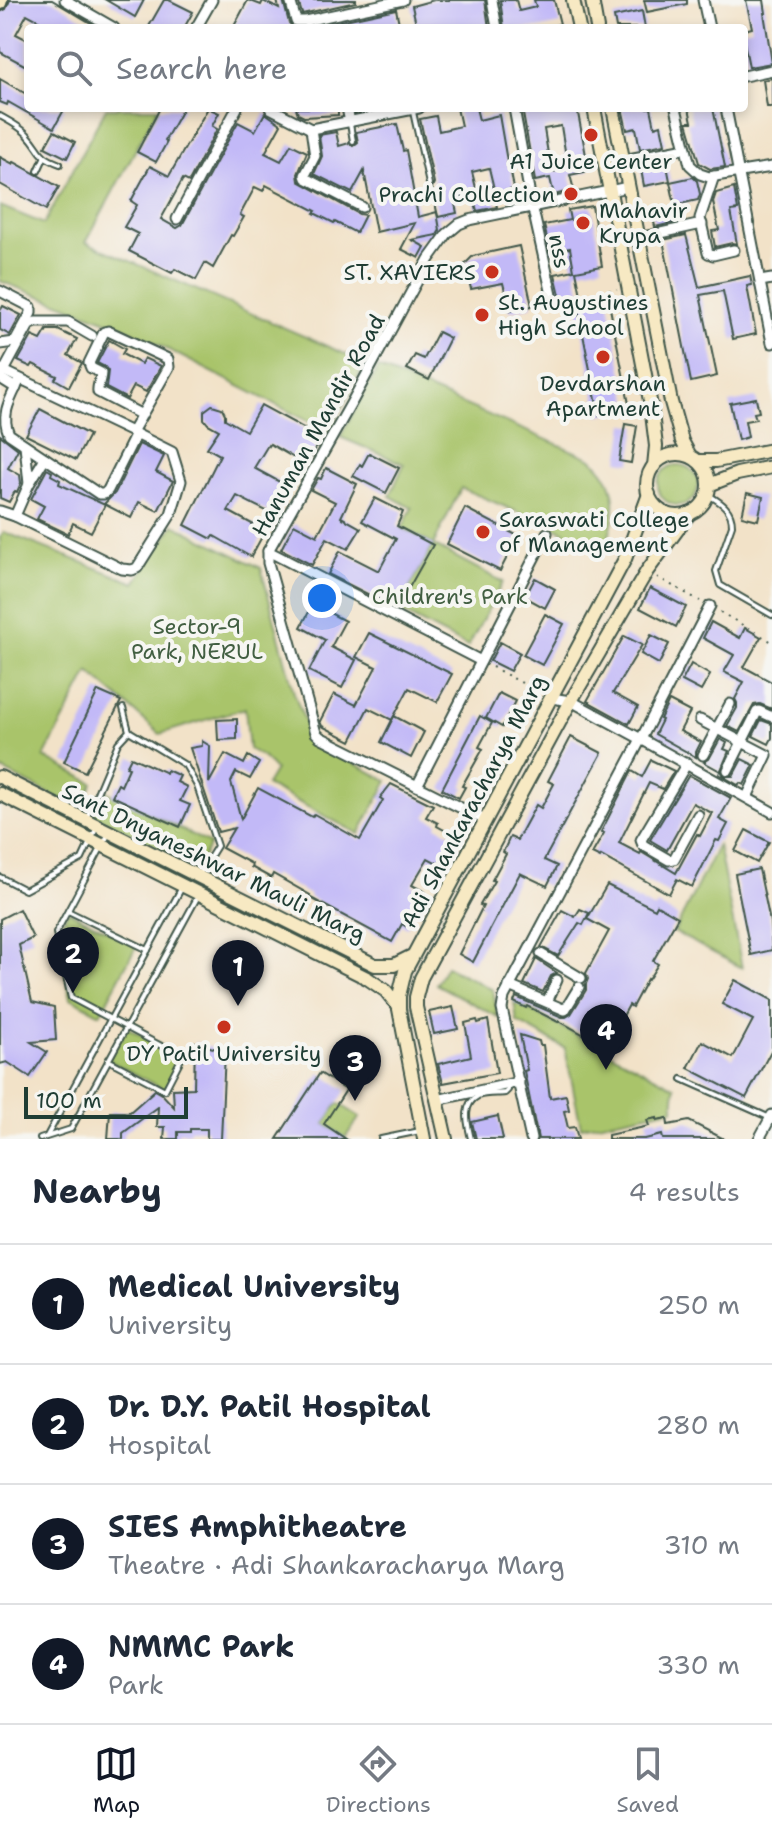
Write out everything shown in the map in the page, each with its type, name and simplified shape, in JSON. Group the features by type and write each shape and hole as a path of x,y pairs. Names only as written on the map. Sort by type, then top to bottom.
{"main road":[{"path":"573,0 578,24"},
{"path":"592,0 596,24"},
{"path":"595,112 654,426 654,466"},
{"path":"614,112 671,402 682,441 694,459 708,476 708,490 697,509 689,514 670,514 661,510 649,494 647,484 654,466 671,455 681,454 694,459 716,461 772,450"},
{"path":"708,490 737,474 772,467"},
{"name":"Adi Shankaracharya Marg","path":"423,1134 399,1009 401,983 412,955 625,559 649,494"},
{"name":"Adi Shankaracharya Marg","path":"446,1139 416,1007 421,978 571,701 647,571 689,514"},
{"name":"Sant Dnyaneshwar Mauli Marg","path":"0,777 375,965 394,965 412,955"},
{"path":"15,803 23,789"},
{"name":"Sant Dnyaneshwar Mauli Marg","path":"0,794 373,982 391,996 399,1009"}],"street":[{"path":"65,0 107,24"},
{"path":"198,24 212,0"},
{"path":"290,0 296,21 328,23 403,0"},
{"path":"492,0 496,24"},
{"path":"703,0 708,24"},
{"path":"748,78 772,70"},
{"path":"748,79 772,76"},
{"path":"177,219 235,112"},
{"path":"278,112 311,129 401,112"},
{"path":"348,112 350,122"},
{"path":"515,112 529,190"},
{"path":"677,112 690,165 700,174 709,177 772,167"},
{"path":"727,112 772,343"},
{"path":"311,129 315,156 306,178 362,207"},
{"path":"623,160 686,148"},
{"path":"714,176 700,218 708,253 713,255 734,250"},
{"name":"Hanuman Mandir Road","path":"485,820 316,733 268,563 268,551 429,259 447,234 469,220 628,187"},
{"name":"nss","path":"532,205 553,304"},
{"path":"638,238 702,224"},
{"path":"760,281 772,279"},
{"path":"0,291 31,307 31,313 15,342 0,344"},
{"path":"0,511 122,569 132,570 137,568 171,514 181,481 172,452 18,384 1,373 29,325 36,322 68,322 92,336"},
{"path":"18,384 4,415 4,425 9,434 99,494 108,490 142,415 169,367 168,359 108,331 104,332 89,363 91,368 101,373 98,392 142,415"},
{"path":"25,445 29,484"},
{"path":"15,516 45,458"},
{"path":"417,786 547,533"},
{"path":"268,551 481,661"},
{"path":"531,1139 502,1009 504,997 710,606"},
{"path":"551,698 571,701 772,812"},
{"path":"703,755 730,704"},
{"path":"728,770 757,712 772,717"},
{"path":"700,720 767,755"},
{"path":"747,797 772,744"},
{"path":"687,763 641,840 643,845 669,860 674,859 698,815"},
{"path":"182,886 198,877 199,894"},
{"path":"509,986 565,1010 580,983 541,954"},
{"path":"547,1002 557,980"},
{"path":"437,1100 519,1082"},
{"path":"759,1139 771,1116"}],"lane":[{"path":"417,112 429,184"},
{"path":"0,116 30,137 44,158 60,164"},
{"path":"350,122 353,141"},
{"path":"38,171 44,158"},
{"path":"708,490 726,507 732,519 716,571 720,585 772,615"},
{"path":"123,708 129,731 185,765 197,786 217,846 198,877"},
{"path":"108,1060 165,1090 182,1057 71,998 56,933 96,843 97,827 118,743 129,731"},
{"path":"0,877 25,890 82,859 96,843 97,827"},
{"path":"47,1136 182,886"},
{"path":"40,1139 71,1129 199,894"},
{"path":"68,911 148,950"},
{"path":"682,1079 771,1116"},
{"path":"471,1139 466,1120 468,1106 478,1096 505,1093 508,1085"},
{"path":"381,1139 423,1134"}],"path":[{"path":"553,304 617,289"},
{"path":"647,571 772,642"},
{"path":"481,661 551,698"}],"green space":[{"path":"104,112 156,112 86,242 366,363 329,432 126,328 0,281 0,206 44,224"},
{"path":"378,368 590,458 608,478 614,500 605,549 461,488 433,545 402,528 412,508 390,496 404,464 340,437"},
{"path":"678,465 692,471 698,485 692,499 678,505 664,499 658,485 664,471"},
{"name":"Sector-9 Park, NERUL","path":"174,525 261,568 294,693 311,738 388,781 359,834 266,785 275,770 249,749 245,708 160,734 89,672 44,757 93,783 80,809 0,769 0,537 4,532 135,583"},
{"name":"Children's Park","path":"433,545 503,582 468,647 397,610"},
{"path":"105,791 210,844 198,868 93,815"},
{"path":"718,845 742,968 674,932"},
{"path":"68,911 137,945 100,1014 71,998 56,933"},
{"path":"446,966 493,990 498,1017 436,984"},
{"path":"514,1002 675,1087 673,1109 581,1127 565,1048 517,1022"},
{"path":"126,1027 182,1057 165,1090 108,1060"},
{"path":"338,1103 360,1117 345,1138 324,1124"}],"building":[{"path":"10,0 52,0 92,24 46,24 27,14 16,34 24,38 24,65 0,52 0,12 6,9"},
{"path":"106,0 144,0 135,17"},
{"path":"164,0 193,12 186,24 150,24"},
{"path":"248,0 261,5 263,1 279,9 277,0 283,0 290,24 235,24"},
{"path":"298,0 356,0 356,2 302,14"},
{"path":"434,0 485,0 488,24 416,24 412,6"},
{"path":"500,0 516,0 519,11 536,7 534,0 554,0 560,24 503,24"},
{"path":"644,0 687,0 687,4 647,12"},
{"path":"746,0 764,0 772,63 749,67 748,29 752,28"},
{"path":"396,9 399,24 327,24"},
{"path":"642,11 644,24 615,24 614,17"},
{"path":"772,78 772,107 767,107 763,80"},
{"path":"0,79 24,93 24,111 8,102 7,105 0,102"},
{"path":"26,112 63,112 54,128"},
{"path":"158,112 181,112 156,162 137,152"},
{"path":"206,112 219,113 212,126 217,129 189,182 183,179 161,219 177,228 182,225 238,122 255,131 265,113 281,124 265,153 281,161 291,144 307,152 298,174 299,181 365,215 356,233 266,185 263,191 255,187 240,215 244,217 213,268 205,263 196,280 175,269 172,273 129,251 138,234 124,227 137,205 131,201 150,166 169,176"},
{"path":"338,112 338,115 304,117 298,114"},
{"path":"458,112 477,112 479,120 499,115 514,189 495,193 489,168 472,172 477,192 493,189 497,207 477,211 473,195 454,199 457,213 438,217 420,119 436,116 439,131 461,126"},
{"path":"523,112 578,112 589,171 570,175 574,190 554,195 550,178 535,181","holes":["561,126 568,169 551,172 544,129"]},
{"path":"623,112 652,112 655,127 661,125 665,144 640,149 636,128 627,130"},
{"path":"690,112 714,112 725,167 710,169 699,163 687,122 692,122"},
{"path":"397,124 403,151 406,150 418,217 437,212 440,230 437,235 412,240 425,247 419,258 401,249 415,223 376,232 364,171 352,193 314,174 322,156 319,135 336,132 339,146 349,143 353,146 358,142 356,132"},
{"path":"54,131 75,142 67,158 45,147"},
{"path":"0,157 59,187 46,210 0,184"},
{"path":"666,160 670,181 644,186 640,164"},
{"path":"693,177 700,194 698,200 675,205 670,182"},
{"path":"734,188 738,210 731,211 737,244 715,247 712,231 719,230 713,202 716,193"},
{"path":"592,206 602,266 576,271 581,295 561,299 555,274 574,270 570,248 550,252 544,225 570,220 568,210"},
{"path":"674,207 677,222 655,227 652,211"},
{"path":"686,235 699,287 750,276 752,285 747,286 756,334 733,339 723,291 700,295 717,376 691,382 663,240"},
{"path":"519,246 532,306 510,311 503,283 471,289 465,264 473,256"},
{"name":"Devdarshan Apartment","path":"608,298 630,409 599,415 577,304"},
{"path":"3,306 21,315 10,335 0,330"},
{"path":"47,330 58,330 77,339 68,355 82,363 69,387 55,379 57,376 33,364 31,367 18,361 32,336 41,340"},
{"path":"438,332 450,338 429,380 407,369 415,355 424,359"},
{"path":"109,340 125,349 122,354 141,364 144,358 161,366 146,392 134,386 127,399 106,388 108,371 97,363"},
{"path":"756,398 759,412 754,413 756,419 745,421 748,437 738,440 730,403"},
{"path":"212,405 222,408 225,419 246,431 261,405 322,438 306,465 268,445 254,468 289,487 274,515 237,496 228,511 265,531 251,557 214,536 212,539 185,525 220,455 207,448 219,430 204,419 204,411"},
{"path":"40,409 89,435 76,460 26,435"},
{"path":"625,424 637,426 631,463 619,461"},
{"path":"0,435 18,449 8,468 20,475 21,483 9,502 0,498"},
{"path":"139,444 164,456 156,472 173,481 158,511 139,502 131,518 104,504 115,493"},
{"path":"369,453 399,468 386,493 353,476"},
{"path":"326,468 357,484 341,517 361,528 348,549 327,538 312,565 281,549 294,524 317,536 335,502 311,490"},
{"path":"47,469 60,480 59,484 105,505 91,532 73,523 68,534 37,519 44,506 31,499"},
{"path":"747,493 763,497 758,520 742,516"},
{"path":"375,498 403,512 397,526 433,545 397,609 328,574 340,551 379,571 396,539 362,521"},
{"path":"465,508 518,536 500,571 447,544"},
{"path":"535,578 555,589 545,608 525,597"},
{"path":"650,588 686,607 676,627 640,608"},
{"path":"313,604 345,621 331,647 356,660 342,688 309,671 325,640 301,627"},
{"path":"545,614 564,624 542,665 523,655"},
{"path":"711,622 740,638 745,628 761,637 744,667 772,682 772,709 754,705 739,732 727,726 737,708 735,699 744,682 724,672 734,655 703,638"},
{"path":"369,633 452,674 437,702 409,688 392,720 368,708 351,741 322,726 320,721 334,694 356,705 376,667 356,657"},
{"path":"651,635 669,644 659,664 641,654"},
{"path":"624,636 642,645 613,693 638,707 629,724 587,701"},
{"path":"500,642 520,653 510,671 490,661"},
{"path":"691,664 710,675 701,691 682,681"},
{"path":"98,691 121,701 85,772 64,762"},
{"path":"499,693 515,701 502,727 486,718"},
{"path":"669,701 690,712 680,731 701,742 696,757 655,734"},
{"path":"394,716 424,732 411,758 381,742"},
{"path":"480,716 492,723 459,798 442,789"},
{"path":"237,719 237,739 218,740 217,720"},
{"path":"761,720 772,724 769,744 753,736"},
{"path":"571,737 602,753 544,860 557,866 547,886 520,873 473,962 459,954 506,854 503,852 510,837 517,840 536,805 541,808 554,784 548,781"},
{"path":"720,739 727,743 724,749 729,751 721,770 724,776 733,776 742,759 754,765 744,785 738,785 719,774 720,771 704,762"},
{"path":"202,741 210,746 209,783 225,754 244,764 248,756 259,763 250,779 236,772 231,782 241,819 258,788 360,840 383,800 380,798 391,784 433,805 426,817 455,836 439,864 428,858 412,885 425,892 407,927 402,924 392,942 273,874 271,878 251,867 252,864 222,848 234,828 218,832 190,748 202,746"},
{"path":"131,757 180,776 177,782 187,787 180,801 190,805 180,827 112,796 118,784 121,786"},
{"path":"651,760 674,771 663,789 649,783 619,843 676,873 712,813 693,803 667,850 650,840 689,775 731,798 719,819 728,824 719,841 716,840 692,887 677,879 669,894 592,854 632,771 642,777"},
{"path":"746,830 769,842 757,863 735,851"},
{"path":"759,869 770,922 772,950 751,955 735,874"},
{"path":"607,885 678,917 653,961 658,964 632,1007 629,1005 605,1049 559,1021 514,1002 516,997 562,1017 571,1014 586,990 586,973 609,931 587,919"},
{"path":"19,909 33,938 19,945 32,1002 54,1007 56,1040 31,1042 47,1052 30,1077 7,1062 0,1064 0,919"},
{"path":"580,909 589,913 558,956 541,947 562,910 575,917"},
{"path":"536,959 557,973 551,976 543,992 524,984"},
{"path":"735,980 772,1000 772,1049 746,1098 688,1068 702,1041 733,1058 753,1020 722,1004"},
{"path":"453,1007 458,1029 434,1034 429,1012"},
{"path":"477,1020 478,1023 488,1020 497,1073 443,1083 438,1064 471,1056 465,1023"},
{"path":"520,1035 543,1045 550,1098 566,1095 569,1110 564,1111 568,1128 575,1127 578,1139 538,1139"},
{"path":"195,1042 225,1052 221,1139 207,1139 207,1129 190,1129 190,1132 178,1132 178,1139 164,1139 165,1127 157,1127 158,1107 123,1133 123,1139 108,1139 110,1112 130,1112 155,1090 174,1107 173,1089 194,1088"},
{"path":"320,1073 346,1090 324,1124 346,1139 277,1139"},
{"path":"498,1116 503,1139 476,1139 472,1122"},
{"path":"667,1118 668,1125 689,1121 724,1139 663,1139 662,1135 645,1139 608,1139 608,1135 649,1126 647,1120"}],"place":[{"name":"A1 Juice Center","path":"591,135"},
{"name":"Prachi Collection","path":"571,194"},
{"name":"Mahavir Krupa","path":"583,223"},
{"name":"ST. XAVIERS","path":"492,272"},
{"name":"St. Augustines High School","path":"482,315"},
{"name":"Devdarshan Apartment","path":"603,357"},
{"name":"Saraswati College of Management","path":"483,532"},
{"name":"Dr. D.Y. Patil Hospital","path":"73,993"},
{"name":"Medical University","path":"238,1006"},
{"name":"DY Patil University","path":"224,1027"},
{"name":"NMMC Park","path":"606,1070"},
{"name":"SIES Amphitheatre","path":"355,1101"}]}
